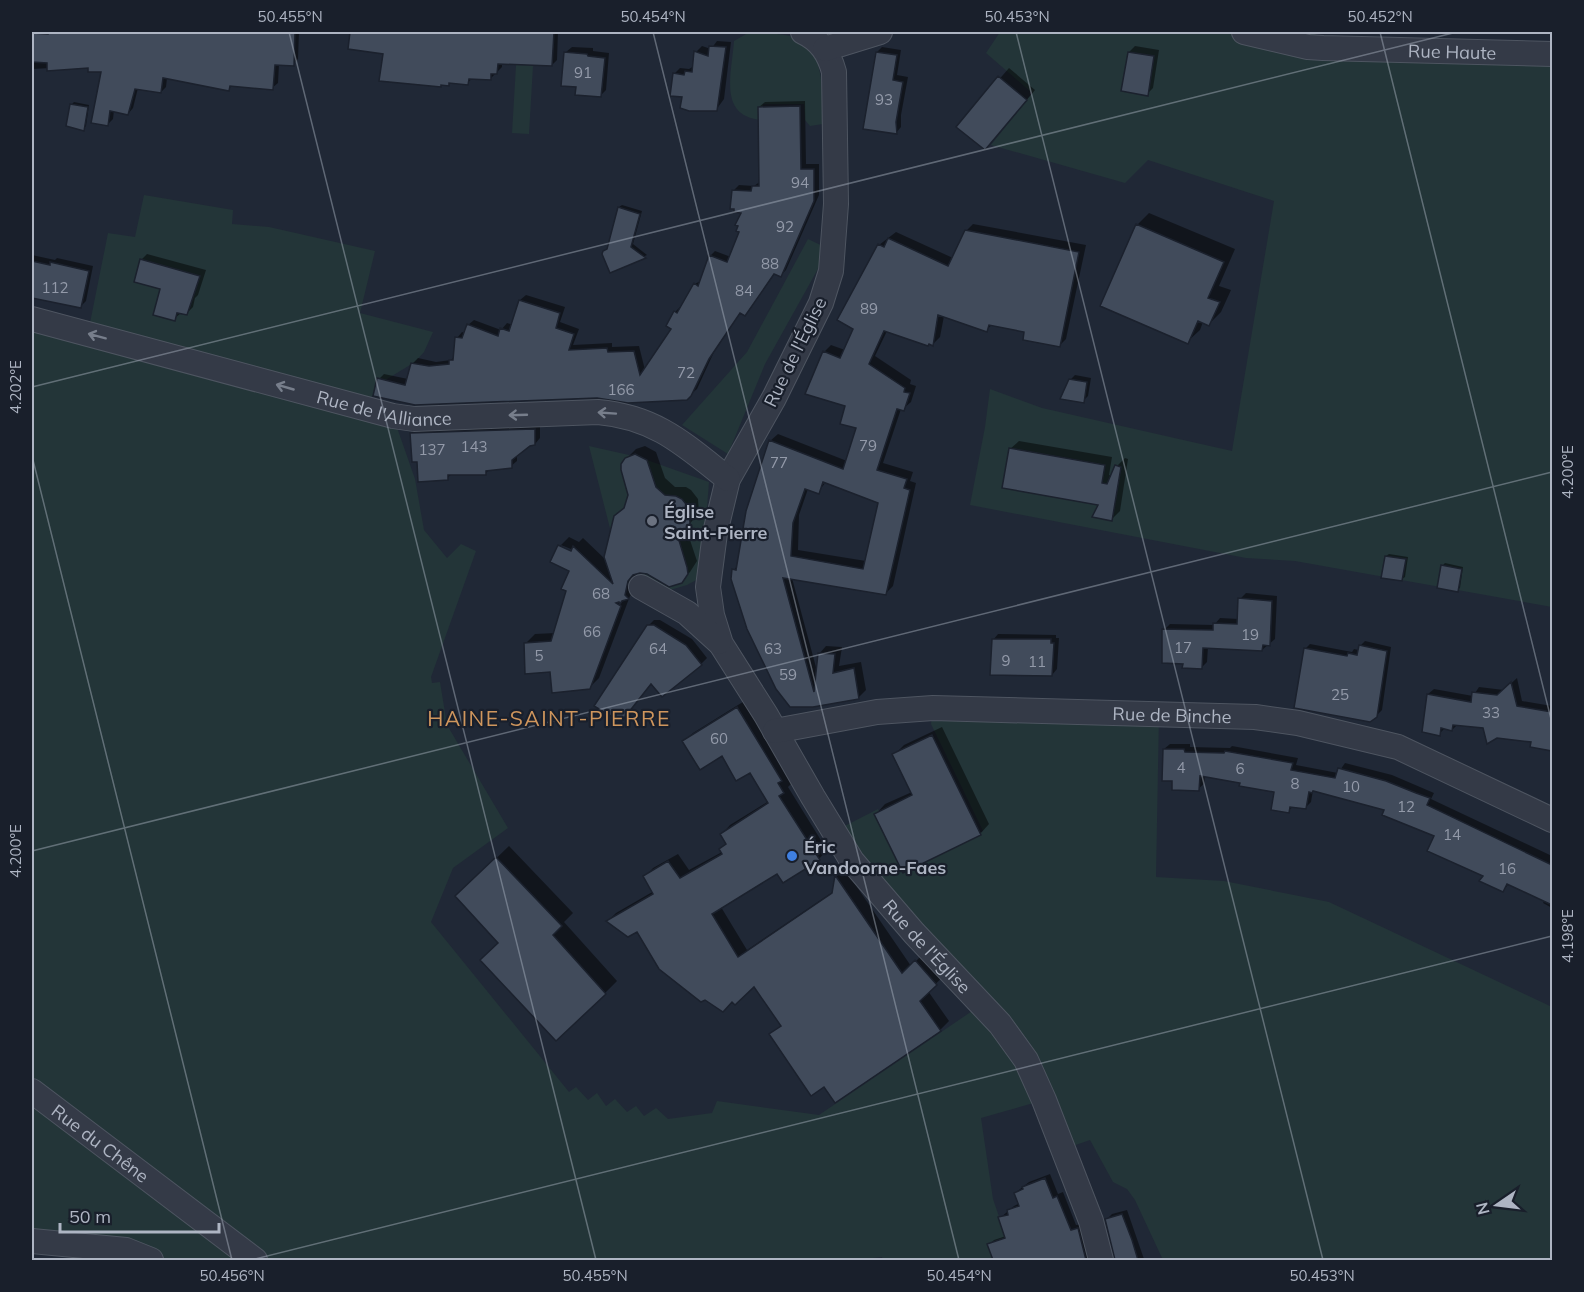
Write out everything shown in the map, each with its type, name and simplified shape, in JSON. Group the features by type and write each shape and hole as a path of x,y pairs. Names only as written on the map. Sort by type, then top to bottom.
{"street":[{"path":"802,32 813,37 825,50 880,32"},
{"name":"Rue Haute","path":"1244,32 1308,47 1552,54"},
{"name":"Rue de l'Église","path":"825,50 831,60 834,83 836,204 831,271 821,303 774,398 728,479 715,533 708,587 712,615 721,644 852,861 914,933 1000,1024 1026,1059 1088,1212 1101,1260"},
{"name":"Rue de l'Alliance","path":"32,319 393,416 414,418 598,412 620,414 670,434 728,479"},
{"name":"Rue de l'Église","path":"641,587 687,613 721,644"},
{"name":"Rue de Binche","path":"775,731 871,713 933,708 1255,717 1298,723 1398,747 1552,820"},
{"name":"Rue du Chêne","path":"32,1091 255,1260"},
{"path":"32,1241 126,1250 151,1260"}],"shaded area":[{"path":"518,32 535,32 529,134 512,133"},
{"path":"1000,32 1318,32 1308,46 1552,54 1552,607 1295,561 1246,558 970,505 990,389 1042,408 1232,451 1274,201 1148,160 1125,183 991,145 1032,93 986,53"},
{"path":"748,33 790,36 802,41 811,49 820,72 823,124 810,126 805,120 804,104 763,104 763,120 748,117 739,111 733,102 730,79 734,41"},
{"path":"144,195 233,210 232,224 269,227 375,251 360,313 433,332 424,352 415,362 387,379 370,399 393,416 415,479 424,530 447,558 461,544 476,551 431,677 432,683 440,682 447,725 508,828 453,868 431,922 569,1092 576,1087 588,1100 597,1093 606,1106 615,1099 627,1112 636,1106 644,1116 656,1108 668,1119 712,1113 717,1101 819,1115 981,1005 833,832 878,809 906,868 983,831 931,724 933,708 1159,714 1156,877 1224,881 1329,902 1552,1007 1552,1260 1163,1260 1135,1200 1127,1189 1113,1182 1090,1140 1064,1149 1044,1100 981,1118 993,1199 1007,1240 999,1259 993,1260 883,1260 882,1257 856,1260 151,1260 32,1241 32,319 88,333 108,233 135,237"},
{"path":"808,239 829,249 765,364 728,454 682,425 747,352"},
{"path":"589,446 629,455 637,454 647,460 709,482 700,578 687,585 660,593 643,581 614,544"}],"building":[{"path":"48,32 295,32 294,66 275,65 273,90 230,86 229,91 163,78 161,93 135,89 128,115 110,111 108,126 91,123 101,72 88,72 88,68 47,71 47,63 32,62 32,33 48,34"},
{"path":"350,32 554,32 552,66 498,64 497,74 491,74 491,80 469,79 468,85 449,83 449,86 441,85 441,87 379,81 383,54 348,49"},
{"path":"709,46 726,47 717,111 689,111 680,108 682,97 670,96 673,73 684,75 685,71 692,72 694,51 708,56"},
{"path":"564,52 605,58 601,97 575,95 576,87 561,86"},
{"path":"876,52 897,55 893,80 903,82 896,122 897,134 863,129"},
{"path":"1128,52 1154,56 1148,96 1121,91"},
{"path":"998,76 1027,100 985,150 956,127"},
{"path":"70,104 88,107 84,131 66,126"},
{"path":"800,106 801,169 814,169 814,201 781,277 774,274 745,316 740,313 709,359 687,400 628,403 597,398 415,405 373,396 377,378 405,385 411,363 429,366 449,364 449,360 453,360 455,337 462,338 467,324 498,336 500,328 509,331 519,300 560,313 556,328 574,334 569,350 607,348 608,352 634,351 640,375 671,329 666,326 674,311 677,313 694,283 698,286 709,255 727,262 739,232 736,231 738,226 735,225 741,213 730,209 732,190 751,191 752,186 759,186 758,107"},
{"path":"618,207 640,214 631,247 646,258 610,273 602,254 607,249"},
{"path":"1136,224 1224,262 1208,298 1220,302 1209,326 1198,321 1188,344 1100,306"},
{"path":"965,230 1079,252 1060,347 1023,340 1024,332 989,325 987,332 938,315 933,346 884,331 869,364 905,388 904,392 910,393 904,411 897,409 877,470 907,479 904,488 910,490 886,595 783,578 814,692 818,653 835,654 833,673 854,668 859,699 813,707 790,707 776,689 747,629 731,579 732,569 736,570 746,511 769,440 843,469 856,428 840,424 845,406 805,394 823,351 840,358 853,329 837,320 878,244 884,247 888,238 948,266","holes":["823,482 878,503 863,569 791,556 793,523 805,489 819,494"]},
{"path":"140,259 200,276 187,315 177,313 175,321 153,315 160,289 134,282"},
{"path":"32,261 50,265 50,262 89,271 81,308 32,298"},
{"path":"1069,379 1087,382 1084,403 1060,399"},
{"path":"535,429 535,445 530,446 512,460 512,468 486,471 486,475 448,475 448,480 418,482 417,462 412,462 410,433"},
{"path":"1009,448 1105,465 1102,483 1107,484 1115,465 1121,467 1112,521 1092,517 1098,505 1002,488"},
{"path":"635,454 647,460 656,487 665,495 682,499 689,508 690,523 687,530 678,537 688,574 682,583 669,587 647,574 633,575 628,581 625,595 629,599 620,604 616,603 621,606 590,689 552,693 550,672 525,674 524,643 551,641 566,591 561,589 569,571 550,562 558,545 571,551 573,546 613,584 604,557 614,516 624,508 628,495 621,464 625,458"},
{"path":"1385,556 1406,559 1402,581 1381,578"},
{"path":"1441,565 1462,569 1458,592 1437,588"},
{"path":"1238,598 1272,601 1270,646 1263,645 1262,651 1203,648 1202,669 1182,668 1183,664 1162,663 1162,629 1213,630 1213,623 1237,624"},
{"path":"647,625 654,625 686,645 702,665 662,697 651,684 621,722 594,706"},
{"path":"992,639 1051,639 1051,643 1054,643 1052,676 990,675"},
{"path":"1359,645 1387,651 1377,717 1370,722 1294,708 1304,648 1347,656 1348,653 1357,655"},
{"path":"1511,682 1517,706 1552,712 1552,751 1530,747 1531,742 1497,738 1487,744 1483,728 1453,725 1452,731 1441,728 1440,736 1422,732 1427,694 1471,702 1472,692 1497,695"},
{"path":"737,707 782,781 778,783 784,793 779,796 820,860 783,883 777,874 712,914 738,957 832,893 835,875 902,973 915,960 937,985 920,1001 941,1031 835,1103 824,1087 811,1096 769,1034 781,1026 754,987 735,1005 732,1002 723,1012 705,1000 701,1002 659,969 637,932 628,937 606,921 653,894 643,876 668,861 680,878 722,854 719,849 726,844 720,834 768,803 750,773 736,781 722,756 700,770 682,741"},
{"path":"932,735 981,835 903,873 874,814 912,795 892,754"},
{"path":"1163,749 1184,749 1185,752 1224,753 1225,751 1293,763 1291,770 1335,778 1338,768 1386,781 1430,798 1427,805 1552,865 1552,905 1507,884 1503,892 1479,881 1483,876 1427,851 1434,836 1382,815 1384,810 1313,791 1309,792 1306,809 1290,807 1289,813 1271,810 1274,792 1200,776 1199,791 1172,790 1172,781 1162,781"},
{"path":"496,857 562,926 553,935 606,994 556,1041 480,960 498,943 455,896"},
{"path":"1045,1178 1053,1198 1057,1196 1071,1230 1078,1228 1086,1260 993,1260 987,1244 1005,1238 998,1217 1008,1215 1007,1210 1019,1206 1014,1193 1023,1189 1022,1187"},
{"path":"1122,1214 1138,1260 1115,1260 1105,1219"}],"place":[{"name":"Église Saint-Pierre","path":"652,521"},
{"name":"Éric Vandoorne-Faes","path":"792,856"}],"district":[{"name":"HAINE-SAINT-PIERRE","path":"549,718"}]}
